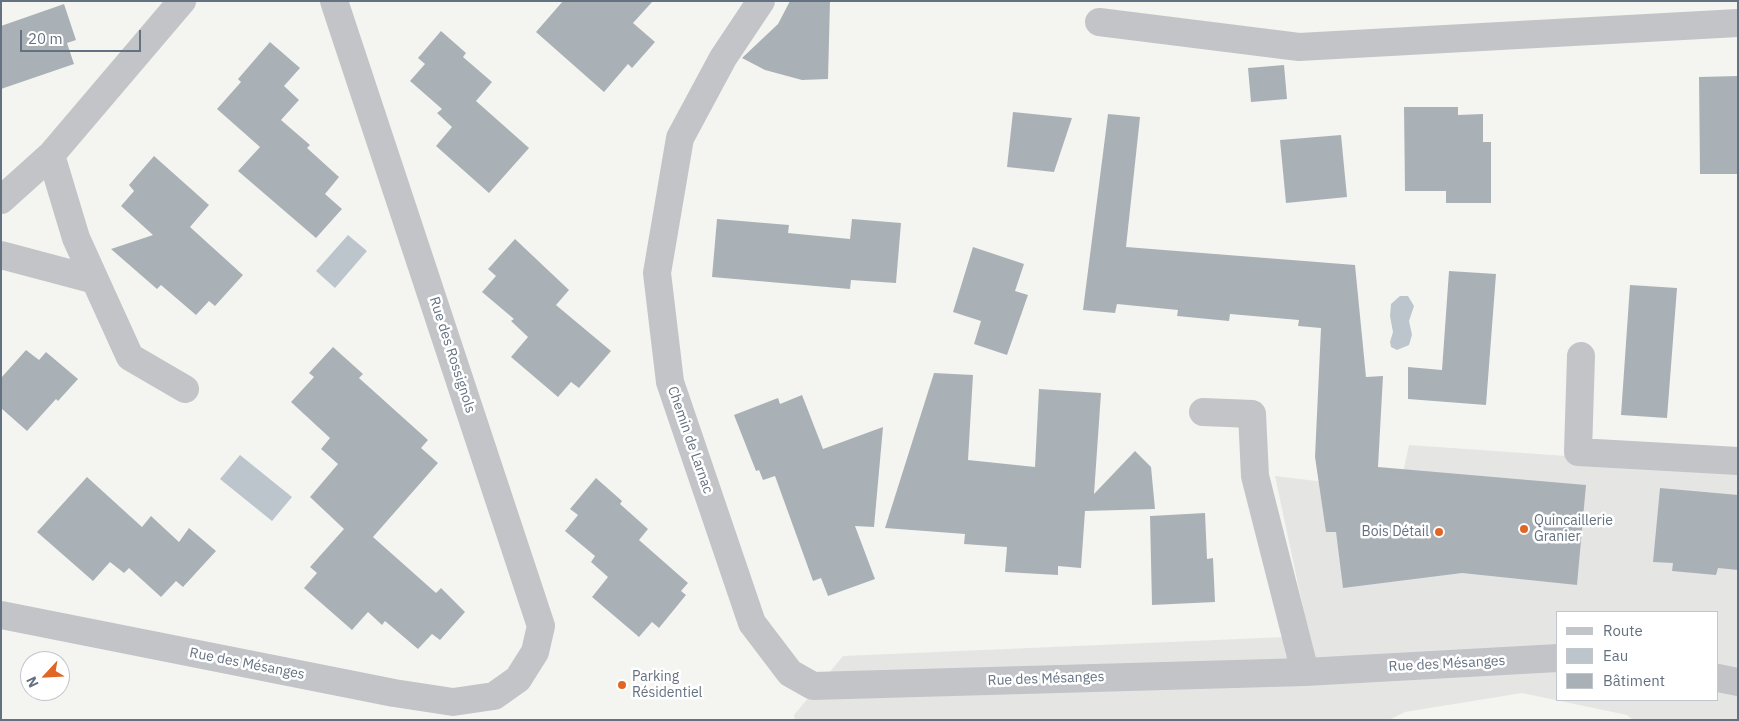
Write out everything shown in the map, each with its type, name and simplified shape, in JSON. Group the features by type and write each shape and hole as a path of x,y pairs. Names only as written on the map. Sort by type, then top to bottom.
{"street":[{"path":"1,200 51,155 182,1"},
{"name":"Rue des Rossignols","path":"334,1 541,626 535,652 518,679 494,696"},
{"name":"Chemin de Larnac","path":"760,1 723,58 680,138 657,273 670,382 752,622 790,673"},
{"path":"1099,22 1299,48 1738,23"},
{"path":"51,155 76,238 130,357 185,389"},
{"path":"1,255 95,280"},
{"path":"1581,356 1578,452 1738,461"},
{"path":"1203,412 1252,414 1255,476 1305,672"},
{"name":"Rue des Mésanges","path":"1,615 394,693 453,702 494,696"},
{"name":"Rue des Mésanges","path":"790,673 813,686 1305,672 1556,658"},
{"path":"1719,678 1738,682"}],"shaded area":[{"path":"1409,445 1738,468 1738,720 1633,720 1627,715 1560,701 1719,701 1719,611 1556,611 1556,700 1522,693 1405,712 1389,720 795,720 794,715 843,656 1309,636 1275,476 1399,491"}],"water":[{"path":"348,235 367,251 335,288 316,271"},
{"path":"1400,296 1408,296 1414,306 1409,321 1412,335 1409,345 1397,350 1391,347 1390,342 1393,332 1390,316 1391,304"},
{"path":"240,455 292,497 272,521 220,479"}],"building":[{"path":"563,1 653,1 633,23 655,42 632,68 628,64 604,92 536,32"},
{"path":"790,1 830,1 828,79 802,80 765,70 742,58 778,24"},
{"path":"64,4 76,40 67,43 74,64 1,89 1,26"},
{"path":"441,31 466,53 463,57 492,82 476,101 529,148 489,193 436,146 452,127 437,113 442,109 410,81 425,64 418,58"},
{"path":"270,42 300,68 284,86 299,100 281,120 310,145 307,148 339,177 325,194 342,209 316,238 238,171 260,147 217,109 241,82 238,79"},
{"path":"1284,65 1287,99 1251,102 1248,68"},
{"path":"1738,76 1738,174 1700,174 1699,77"},
{"path":"1404,107 1458,107 1458,115 1483,114 1483,142 1491,142 1491,203 1446,203 1446,191 1405,191"},
{"path":"1013,112 1072,118 1054,172 1007,167"},
{"path":"1108,114 1140,117 1126,247 1355,265 1366,377 1383,376 1378,467 1586,485 1577,585 1462,573 1343,588 1336,532 1326,532 1315,457 1321,328 1298,326 1299,320 1230,314 1229,321 1177,316 1178,310 1117,304 1115,313 1083,310"},
{"path":"1341,135 1347,197 1286,203 1280,140"},
{"path":"154,156 209,205 190,227 243,275 215,306 209,301 196,315 161,285 157,289 111,249 153,235 121,206 134,191 129,185"},
{"path":"717,219 789,225 788,233 850,239 852,219 901,223 896,283 851,280 850,289 712,277"},
{"path":"515,239 569,290 556,305 611,351 579,388 571,382 558,397 511,357 528,337 511,321 514,319 482,292 496,276 488,269"},
{"path":"973,247 1024,264 1015,291 1028,295 1007,355 974,344 981,321 953,312"},
{"path":"1449,271 1496,274 1486,405 1408,399 1408,367 1442,370"},
{"path":"1630,285 1677,288 1667,418 1621,415"},
{"path":"333,347 363,374 359,378 428,440 421,448 438,463 373,537 436,593 441,588 465,612 440,640 432,634 418,649 385,621 382,625 368,612 352,630 304,588 317,573 310,567 344,529 310,497 338,464 321,449 330,438 291,402 314,377 309,373"},
{"path":"26,350 39,360 46,352 78,379 58,401 56,399 27,431 1,408 1,378"},
{"path":"934,373 973,375 968,460 1035,467 1039,389 1101,393 1094,494 1135,451 1151,467 1155,509 1085,511 1081,568 1058,566 1058,575 1005,572 1007,547 964,544 965,534 885,528"},
{"path":"802,395 823,449 883,427 874,527 855,526 875,579 828,596 821,578 813,581 775,476 763,480 759,470 756,471 734,415 778,398 780,404"},
{"path":"87,477 142,527 151,516 179,542 189,528 216,551 183,587 176,581 161,597 129,568 124,573 110,562 93,581 37,532"},
{"path":"596,478 622,501 620,504 648,529 639,540 688,583 681,591 686,595 659,628 652,622 639,637 592,597 608,577 591,562 595,556 565,531 578,515 570,509"},
{"path":"1660,488 1738,495 1738,570 1718,568 1716,575 1672,571 1673,563 1653,562"},
{"path":"1205,513 1207,559 1213,558 1215,602 1152,605 1150,516"}],"place":[{"name":"Quincaillerie Granier","path":"1524,529"},
{"name":"Bois Détail","path":"1439,532"},
{"name":"Parking Résidentiel","path":"622,685"}]}
